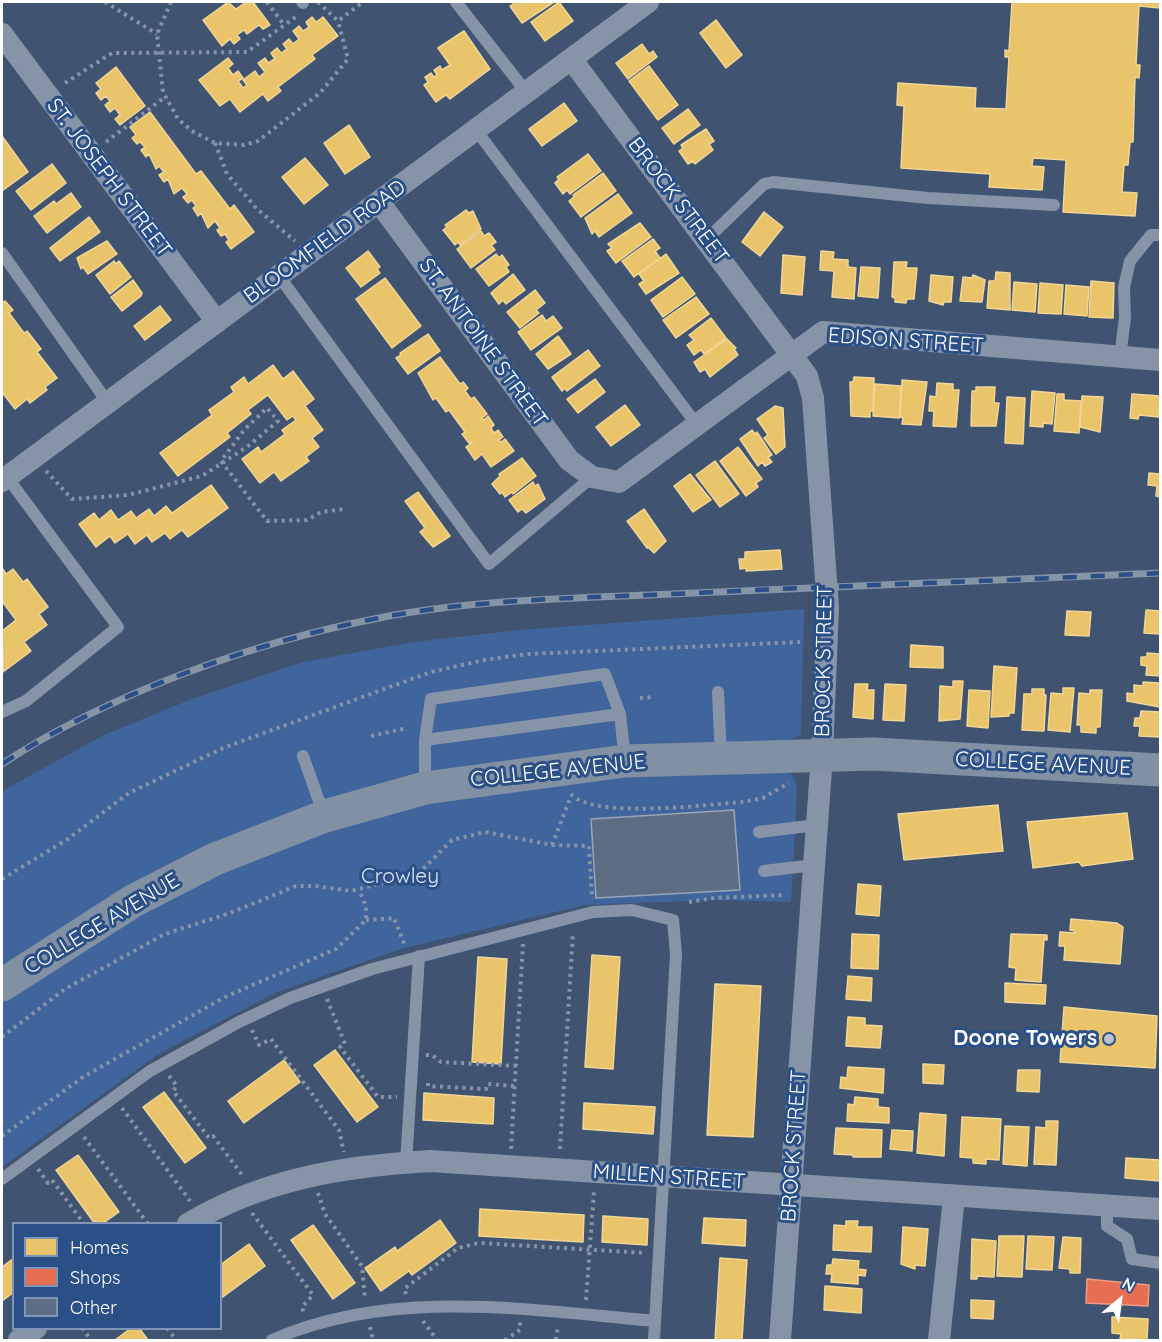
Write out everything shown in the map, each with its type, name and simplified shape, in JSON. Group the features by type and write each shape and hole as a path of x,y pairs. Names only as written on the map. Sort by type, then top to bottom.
{"street":[{"name":"BLOOMFIELD ROAD","path":"4,475 37,455 572,60 623,9 648,2"},
{"name":"ST. JOSEPH STREET","path":"2,34 217,322"},
{"name":"BROCK STREET","path":"572,60 807,376 813,398 828,608 822,755 780,1341"},
{"name":"ST. ANTOINE STREET","path":"379,202 569,460 592,477"},
{"name":"EDISON STREET","path":"592,477 619,482 823,332 1161,360"},
{"name":"COLLEGE AVENUE","path":"2,985 133,901 215,859 325,816 426,788 625,761 822,755 873,754 1161,770"},
{"name":"MILLEN STREET","path":"194,1220 258,1190 312,1174 348,1168 430,1161 1161,1209"},
{"path":"939,1341 954,1197"},
{"path":"20,1341 35,1330"}],"lane":[{"path":"456,2 527,93"},
{"path":"476,130 697,425"},
{"path":"707,239 764,184 772,182 928,198 1054,205"},
{"path":"1120,357 1125,318 1124,287 1130,261 1151,235 1161,235"},
{"path":"2,253 108,403"},
{"path":"279,276 489,564 592,477"},
{"path":"2,712 26,701 118,627 4,475"},
{"path":"426,788 425,740 431,699 605,674 620,714 625,761"},
{"path":"718,692 721,759"},
{"path":"425,740 620,714"},
{"path":"303,756 325,816"},
{"path":"759,832 817,825"},
{"path":"764,871 814,865"},
{"path":"2,1179 161,1065 247,1018 322,987 372,969 592,912 632,910 673,920 676,954 654,1341"},
{"path":"406,1163 419,956"},
{"path":"1107,1206 1107,1226 1127,1239 1132,1259 1161,1263"},
{"path":"272,1341 308,1326 366,1312 413,1306 655,1321"}],"path":[{"path":"105,2 157,34"},
{"path":"65,83 112,52 158,53 247,52 284,25 304,6 318,2 338,21 348,58 320,93 258,141 244,145 215,143 192,131 178,119 165,97 158,53 157,34 171,2"},
{"path":"267,2 284,25"},
{"path":"338,21 363,2"},
{"path":"91,153 165,97"},
{"path":"215,143 227,174 257,209 295,242"},
{"path":"37,455 48,475 72,499 128,495 202,476 221,461 247,447 278,421 267,408 244,430 221,461"},
{"path":"221,461 267,522 307,520 321,512 345,509"},
{"path":"2,879 65,841 129,794 212,753 431,672 484,660 528,654 800,642"},
{"path":"640,698 654,697"},
{"path":"370,736 407,728"},
{"path":"571,796 621,810 763,798 792,781"},
{"path":"552,845 572,788"},
{"path":"2,1037 65,989 165,934 231,913 296,886 359,890 418,874 452,840 485,832 552,845 589,846 592,902"},
{"path":"359,890 366,906 366,920"},
{"path":"689,902 714,898 786,895"},
{"path":"560,1152 574,916"},
{"path":"2,1136 83,1077 225,997 336,949 366,920 394,918 405,946"},
{"path":"511,1150 524,929"},
{"path":"322,987 345,1044 340,1047 378,1097 410,1097"},
{"path":"247,1018 259,1045 271,1039 339,1130 348,1168"},
{"path":"413,1055 429,1055 441,1062 516,1066"},
{"path":"429,1055 429,1065"},
{"path":"161,1065 177,1086 173,1091 209,1138 213,1136 243,1177"},
{"path":"428,1076 428,1086 486,1089 487,1084 515,1086"},
{"path":"114,1098 194,1220"},
{"path":"76,1125 147,1222"},
{"path":"30,1159 48,1183 52,1179 83,1222"},
{"path":"312,1174 325,1214 362,1266 366,1312 373,1341"},
{"path":"585,1315 594,1191"},
{"path":"252,1212 314,1295 302,1307 308,1326"},
{"path":"437,1341 404,1289 458,1248 479,1244 659,1254"},
{"path":"505,1341 520,1330 521,1311"}],"green space":[{"path":"804,609 801,734 789,741 390,783 2,971 2,791 104,735 192,699 303,662 414,642 520,630"},
{"name":"Crowley","path":"664,770 784,771 795,778 797,791 791,902 714,900 585,905 404,948 277,992 160,1053 2,1167 2,1001 36,976 216,870 380,810"}],"building: Homes":[{"path":"228,2 236,9 246,2 253,2 270,25 263,29 259,25 247,34 244,30 237,35 240,39 234,44 230,39 222,46 203,20"},
{"path":"516,2 554,2 522,23 510,6"},
{"path":"559,2 573,21 545,41 531,22"},
{"path":"1012,2 1160,2 1160,8 1139,6 1136,65 1140,65 1139,78 1135,77 1133,142 1130,142 1128,165 1124,165 1122,192 1137,193 1135,216 1063,212 1066,160 1033,158 1032,166 1044,167 1042,190 989,187 990,174 901,168 904,106 897,105 898,83 976,88 975,108 1006,109 1009,57 1005,57 1005,50 1009,51"},
{"path":"312,17 316,22 323,17 338,36 312,55 315,59 278,87 281,91 268,101 263,94 240,112 230,99 220,106 199,80 228,58 233,64 228,68 233,75 238,71 243,78 238,81 243,88 247,85 243,80 255,71 259,77 265,72 258,63 265,58 268,63 275,59 271,53 277,48 281,53 287,49 283,44 289,39 293,44 299,39 293,31 299,26 303,31 309,27 306,22"},
{"path":"716,20 742,55 726,68 700,33"},
{"path":"464,31 490,69 450,99 446,95 436,102 424,85 428,82 425,77 431,73 434,77 437,75 434,70 440,66 442,70 450,65 438,48"},
{"path":"642,44 649,54 653,51 657,57 628,79 616,63"},
{"path":"649,66 678,105 658,120 629,81"},
{"path":"116,67 145,106 120,125 115,119 120,115 115,108 110,112 105,105 110,101 106,96 101,100 96,93 101,89 96,83"},
{"path":"564,103 577,121 542,146 529,129"},
{"path":"688,109 700,125 674,144 662,128"},
{"path":"150,112 196,174 201,171 230,209 234,205 254,232 231,249 226,242 229,240 225,234 221,236 217,230 220,228 215,221 208,228 201,213 198,216 193,208 196,206 192,200 188,203 183,197 187,194 182,188 174,194 168,179 164,182 159,175 164,172 159,166 156,169 149,154 146,157 141,150 145,147 140,142 137,144 132,138 136,135 130,127"},
{"path":"349,125 370,157 345,174 324,143"},
{"path":"706,129 714,141 709,144 713,150 695,164 693,161 688,164 679,151 683,148 681,145"},
{"path":"2,136 28,172 2,191"},
{"path":"588,154 601,171 570,194 567,190 563,194 555,183 559,179 557,177"},
{"path":"305,158 328,185 304,204 282,177"},
{"path":"52,164 66,183 31,210 16,191"},
{"path":"603,173 616,191 581,217 569,201 574,197 573,195"},
{"path":"71,193 81,207 47,233 34,216 54,201 56,204"},
{"path":"618,194 632,213 599,237 595,231 592,234 585,218"},
{"path":"466,210 469,213 473,211 481,229 460,245 458,242 455,245 443,230 447,227 445,225"},
{"path":"764,212 783,227 760,256 742,242"},
{"path":"89,217 100,232 60,261 50,248"},
{"path":"640,223 651,237 616,263 607,251 612,248 608,244"},
{"path":"481,231 484,236 489,233 496,242 491,245 495,250 471,268 457,249"},
{"path":"653,239 660,248 655,251 660,258 634,277 622,261"},
{"path":"107,241 117,254 88,274 83,267 81,269 77,258"},
{"path":"368,251 380,267 377,269 380,273 361,287 346,268"},
{"path":"821,251 834,252 833,259 848,260 848,267 856,268 854,299 832,297 834,271 820,270"},
{"path":"496,254 499,258 502,255 509,265 506,267 509,272 489,286 476,269"},
{"path":"666,254 679,273 646,294 639,284 644,281 639,274"},
{"path":"783,255 805,257 802,295 781,293"},
{"path":"114,261 116,264 119,261 131,277 110,294 96,275"},
{"path":"894,262 907,262 906,268 917,268 914,299 907,299 906,303 895,302 895,298 892,297"},
{"path":"861,267 880,268 878,298 858,296"},
{"path":"996,272 1010,273 1010,310 987,308 989,281 995,281"},
{"path":"513,274 525,290 506,304 503,300 499,304 491,293"},
{"path":"931,275 953,277 951,302 944,302 943,305 929,301"},
{"path":"973,275 985,280 982,302 960,301 963,277 972,278"},
{"path":"682,277 695,294 663,317 651,300"},
{"path":"385,278 421,326 392,348 356,299"},
{"path":"133,280 142,293 141,296 122,311 111,297"},
{"path":"1091,281 1114,283 1113,318 1089,317"},
{"path":"1014,282 1037,284 1035,312 1012,310"},
{"path":"1040,283 1063,285 1061,314 1038,313"},
{"path":"1066,285 1089,287 1087,316 1064,314"},
{"path":"535,290 545,303 536,310 539,313 520,328 507,312"},
{"path":"696,297 709,314 676,338 663,320"},
{"path":"5,301 13,310 9,313 24,333 27,331 41,349 37,352 57,378 45,387 47,390 30,403 27,399 15,409 2,392 2,303"},
{"path":"160,306 171,320 145,340 134,326"},
{"path":"542,315 546,321 553,316 562,328 531,350 518,332"},
{"path":"711,318 726,338 704,354 701,350 694,355 687,345 694,340 689,335"},
{"path":"428,334 440,351 408,374 396,358"},
{"path":"558,336 571,354 548,369 536,354"},
{"path":"727,339 736,348 734,349 738,355 710,377 705,369 700,372 694,362"},
{"path":"588,350 600,366 567,391 565,388 562,391 552,377"},
{"path":"440,357 460,384 463,382 468,388 465,391 471,399 474,397 487,414 482,418 484,420 488,416 494,425 491,428 494,433 498,430 503,437 499,440 501,442 505,439 514,451 491,467 482,454 475,460 466,447 473,442 469,443 462,434 465,432 449,410 446,412 436,398 433,400 418,373"},
{"path":"273,365 283,379 293,371 314,399 305,406 323,430 312,438 319,447 306,457 309,461 281,481 274,472 260,483 242,459 258,447 261,452 285,434 282,430 296,420 293,416 287,420 268,395 248,410 251,414 227,433 230,437 178,476 160,453 212,415 209,410 234,392 231,387 244,377 248,384"},
{"path":"854,377 874,378 873,411 870,411 870,417 851,416 850,382 853,382"},
{"path":"595,379 605,392 578,413 567,399"},
{"path":"902,380 927,382 921,425 902,424 903,418 900,417"},
{"path":"937,383 953,384 953,390 959,390 956,427 933,426 934,411 929,411 930,396 936,397"},
{"path":"875,384 901,386 899,418 873,416"},
{"path":"976,387 995,387 994,403 999,403 996,426 971,426 972,391 976,391"},
{"path":"1032,391 1055,393 1052,424 1043,423 1043,427 1030,426"},
{"path":"1057,394 1064,394 1064,400 1081,401 1079,433 1054,431"},
{"path":"1132,394 1160,396 1159,417 1139,415 1138,419 1130,418"},
{"path":"1082,396 1103,397 1100,432 1080,427"},
{"path":"1007,397 1025,398 1023,444 1005,443"},
{"path":"625,405 640,425 611,446 596,427"},
{"path":"775,406 783,408 785,447 776,454 764,438 768,435 757,419"},
{"path":"752,430 755,434 757,432 772,455 768,457 772,462 765,466 762,462 758,466 740,439"},
{"path":"738,447 762,479 756,483 758,487 746,496 720,461"},
{"path":"522,458 536,476 513,494 512,492 505,497 492,484 500,476 499,474"},
{"path":"715,461 739,494 720,507 696,475"},
{"path":"1149,473 1160,474 1160,497 1156,496 1157,486 1148,485"},
{"path":"690,474 711,500 693,512 674,486"},
{"path":"533,482 535,486 538,484 545,499 526,513 522,509 518,512 509,500"},
{"path":"211,485 228,508 188,537 182,530 170,539 165,533 152,542 147,535 135,544 128,534 115,543 110,536 96,547 79,524 94,513 99,520 111,510 118,520 131,511 136,518 149,509 154,516 166,506 172,513"},
{"path":"418,492 450,536 433,547 420,532 425,528 405,501"},
{"path":"644,509 666,541 654,553 647,548 627,521"},
{"path":"780,550 782,569 746,571 746,568 740,569 739,559 745,559 745,552"},
{"path":"2,568 6,574 13,569 23,582 27,579 48,607 39,614 47,625 24,642 31,651 3,672 2,631 16,620 2,601"},
{"path":"1146,610 1160,611 1160,634 1144,633"},
{"path":"1067,611 1091,612 1089,636 1065,635"},
{"path":"911,645 943,647 943,668 910,667"},
{"path":"1147,653 1160,654 1160,676 1146,675 1147,666 1141,665 1141,657 1147,657"},
{"path":"994,666 1017,668 1014,713 1009,713 1009,716 991,717"},
{"path":"953,681 963,681 960,719 939,721 940,686 953,687"},
{"path":"1143,682 1160,683 1160,707 1127,701 1127,693 1134,694 1134,685 1143,686"},
{"path":"855,684 868,684 867,690 874,690 873,719 853,717"},
{"path":"885,684 906,685 904,721 883,720"},
{"path":"1063,688 1074,688 1070,732 1048,730 1051,693 1063,694"},
{"path":"1032,689 1044,689 1044,695 1046,695 1044,731 1022,730 1024,694 1032,694"},
{"path":"969,690 990,691 988,728 967,726"},
{"path":"1090,690 1102,690 1100,727 1096,727 1096,733 1081,732 1081,725 1077,725 1079,693 1090,694"},
{"path":"1141,711 1160,712 1160,737 1139,736 1140,726 1134,726 1135,718 1140,718"},
{"path":"998,805 1003,851 904,860 898,814"},
{"path":"1127,813 1133,859 1082,866 1079,862 1033,868 1027,822"},
{"path":"858,884 881,886 879,916 856,914"},
{"path":"1071,919 1117,923 1123,927 1120,964 1064,960 1065,946 1059,946 1060,932 1075,933 1070,930"},
{"path":"852,934 879,935 878,969 851,968"},
{"path":"1011,934 1047,935 1047,940 1044,939 1041,982 1015,980 1016,968 1009,967"},
{"path":"592,955 620,957 613,1069 585,1067"},
{"path":"478,957 507,959 501,1064 472,1062"},
{"path":"848,976 872,978 871,1001 846,999"},
{"path":"1005,983 1046,985 1045,1004 1005,1002"},
{"path":"715,984 761,986 753,1137 707,1135"},
{"name":"Doone Towers","path":"1064,1007 1157,1016 1155,1068 1060,1062"},
{"path":"848,1017 865,1018 865,1025 882,1026 880,1048 846,1046"},
{"path":"335,1050 378,1107 357,1122 314,1065"},
{"path":"284,1060 300,1082 244,1123 228,1101"},
{"path":"923,1064 944,1065 943,1084 923,1083"},
{"path":"848,1067 884,1069 883,1093 840,1088 841,1077 847,1078"},
{"path":"1018,1070 1040,1070 1039,1092 1017,1091"},
{"path":"164,1092 206,1148 185,1163 143,1107"},
{"path":"424,1093 494,1098 493,1124 423,1120"},
{"path":"855,1097 878,1099 878,1107 889,1108 889,1123 847,1121 848,1104 854,1105"},
{"path":"584,1103 655,1107 653,1134 583,1129"},
{"path":"920,1113 946,1115 944,1156 917,1153"},
{"path":"962,1117 1001,1119 999,1160 986,1159 986,1164 973,1163 973,1158 960,1157"},
{"path":"1046,1121 1058,1121 1056,1165 1034,1164 1036,1127 1046,1128"},
{"path":"1005,1126 1029,1127 1027,1166 1003,1164"},
{"path":"836,1128 882,1130 881,1157 834,1154"},
{"path":"892,1130 913,1131 912,1151 890,1149"},
{"path":"78,1155 119,1212 105,1222 94,1222 56,1170"},
{"path":"1126,1158 1160,1160 1160,1181 1125,1178"},
{"path":"480,1209 584,1215 583,1242 479,1236"},
{"path":"603,1216 648,1219 647,1245 602,1242"},
{"path":"704,1218 746,1220 745,1246 702,1243"},
{"path":"440,1220 456,1243 412,1275 409,1271 381,1291 365,1268 395,1247 397,1251"},
{"path":"846,1221 858,1221 857,1227 872,1227 871,1252 833,1250 834,1225 846,1226"},
{"path":"313,1225 355,1283 333,1299 291,1240"},
{"path":"903,1227 928,1229 925,1266 915,1265 915,1269 901,1264"},
{"path":"999,1236 1024,1236 1022,1277 997,1276"},
{"path":"1028,1236 1054,1237 1052,1270 1026,1269"},
{"path":"1063,1237 1081,1238 1080,1273 1070,1273 1070,1269 1059,1268"},
{"path":"972,1239 996,1241 994,1277 977,1276 977,1279 971,1279"},
{"path":"249,1244 265,1266 222,1298 222,1264"},
{"path":"720,1258 747,1260 742,1340 715,1340"},
{"path":"833,1259 859,1261 858,1269 866,1270 865,1276 858,1275 858,1284 831,1282 832,1274 826,1274 827,1265 832,1265"},
{"path":"12,1260 12,1294 2,1301 2,1267"},
{"path":"825,1286 862,1289 861,1313 824,1310"},
{"path":"971,1300 994,1301 993,1319 971,1318"},
{"path":"1112,1317 1148,1319 1147,1340 1120,1339 1121,1334 1112,1333"},
{"path":"128,1330 140,1330 148,1340 115,1340"}],"building: Shops":[{"path":"1087,1279 1149,1285 1148,1306 1086,1303"}],"building: Other":[{"path":"734,810 740,890 596,898 591,819"}],"railway":[{"path":"2,764 88,715 183,674 282,641 331,628 417,611 536,600 1160,573"}],"place":[{"name":"Doone Towers","path":"1109,1039"}]}
